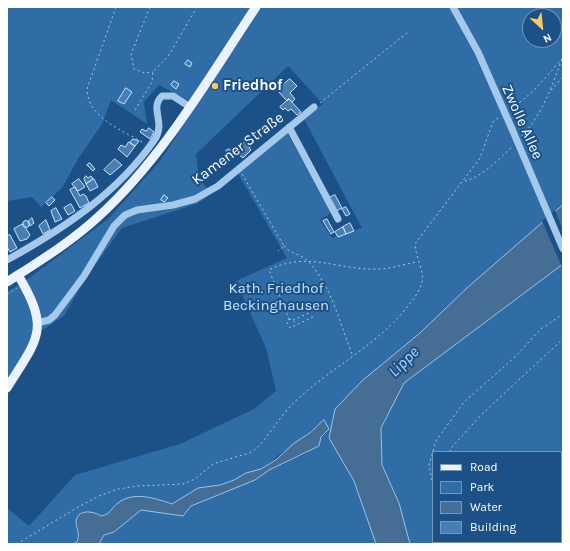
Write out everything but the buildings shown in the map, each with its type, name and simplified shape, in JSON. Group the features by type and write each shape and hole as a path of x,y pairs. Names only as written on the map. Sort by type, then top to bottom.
{"main road":[{"path":"7,282 70,240 98,217 154,156 190,107 256,7"},
{"path":"7,388 37,337 37,323 34,307 18,275"}],"street":[{"name":"Zwolle Allee","path":"453,7 478,52 563,249"},
{"path":"7,260 73,220 106,194 128,172 150,146 160,130 156,105 162,96 173,96 190,107"},
{"name":"Kamener Straße","path":"37,323 49,320 55,315 84,276 114,226 125,215 137,210 173,205 195,198 218,186 314,107"},
{"path":"289,127 338,219"}],"path":[{"path":"116,7 99,52 87,89 87,96 94,109 100,116 150,146"},
{"path":"150,7 131,54 134,69 145,73 153,72"},
{"path":"135,110 152,82 153,72 169,55 196,7"},
{"path":"314,107 408,32"},
{"path":"17,544 99,496 118,489 137,486 183,484 194,479 213,464 249,453 266,439 298,398 385,332 414,298 423,280 422,270 415,254 415,244 418,238 463,182 480,158 493,122 504,112 529,96 543,83 562,58"},
{"path":"518,140 528,129 549,92 562,58"},
{"path":"549,92 563,77"},
{"path":"463,182 472,179 499,159 513,146"},
{"path":"239,168 284,246 308,261 323,281 332,297 353,356"},
{"path":"278,251 284,246"},
{"path":"313,317 290,328 287,323 289,319 269,270 283,263 308,261 378,269 418,262"},
{"path":"7,293 23,284"},
{"path":"289,319 293,320 311,312"},
{"path":"433,451 436,441 464,402 514,358 541,329 563,314"},
{"path":"293,320 296,325"},
{"path":"450,451 451,448 482,414 563,339"},
{"path":"432,453 428,465 432,480"}],"green space":[{"name":"Kath. Friedhof Beckinghausen","path":"7,7 563,7 563,205 468,287 420,333 329,438 354,481 376,544 99,544 104,535 114,532 141,510 183,516 191,506 255,480 269,470 307,453 329,430 324,421 261,469 246,473 234,480 172,504 151,497 118,503 108,515 101,516 97,513 76,523 79,536 77,542 73,544 7,544 7,508 29,526 75,475 180,444 254,409 276,391 266,348 236,281 287,258 237,172 287,132 331,213 320,220 332,238 362,228 304,119 323,104 288,66 196,154 199,178 211,194 199,203 122,228 86,277 64,316 44,329 37,329 7,389 7,292 29,278 108,219 160,161 197,105 159,85 144,102 147,124 111,100 102,124 78,159 62,188 41,207 32,197 7,201"},
{"path":"561,265 563,271 563,544 410,544 399,503 382,465 381,429 404,383"}],"water":[{"name":"Lippe","path":"563,205 563,264 404,383 381,428 382,465 399,503 410,544 376,544 354,481 329,438 335,409 363,380 420,333 468,287"},
{"path":"324,420 329,429 321,437 319,446 269,470 255,480 191,506 183,516 141,510 114,532 104,535 99,544 73,544 77,542 78,537 76,523 77,518 82,513 90,512 101,516 109,512 124,499 137,496 172,504 198,488 220,485 234,480 246,473 261,469 277,459 293,444 311,432"}],"pier":[{"path":"555,210 563,230 562,267 542,221"}],"place":[{"name":"Friedhof","path":"215,86"}]}
